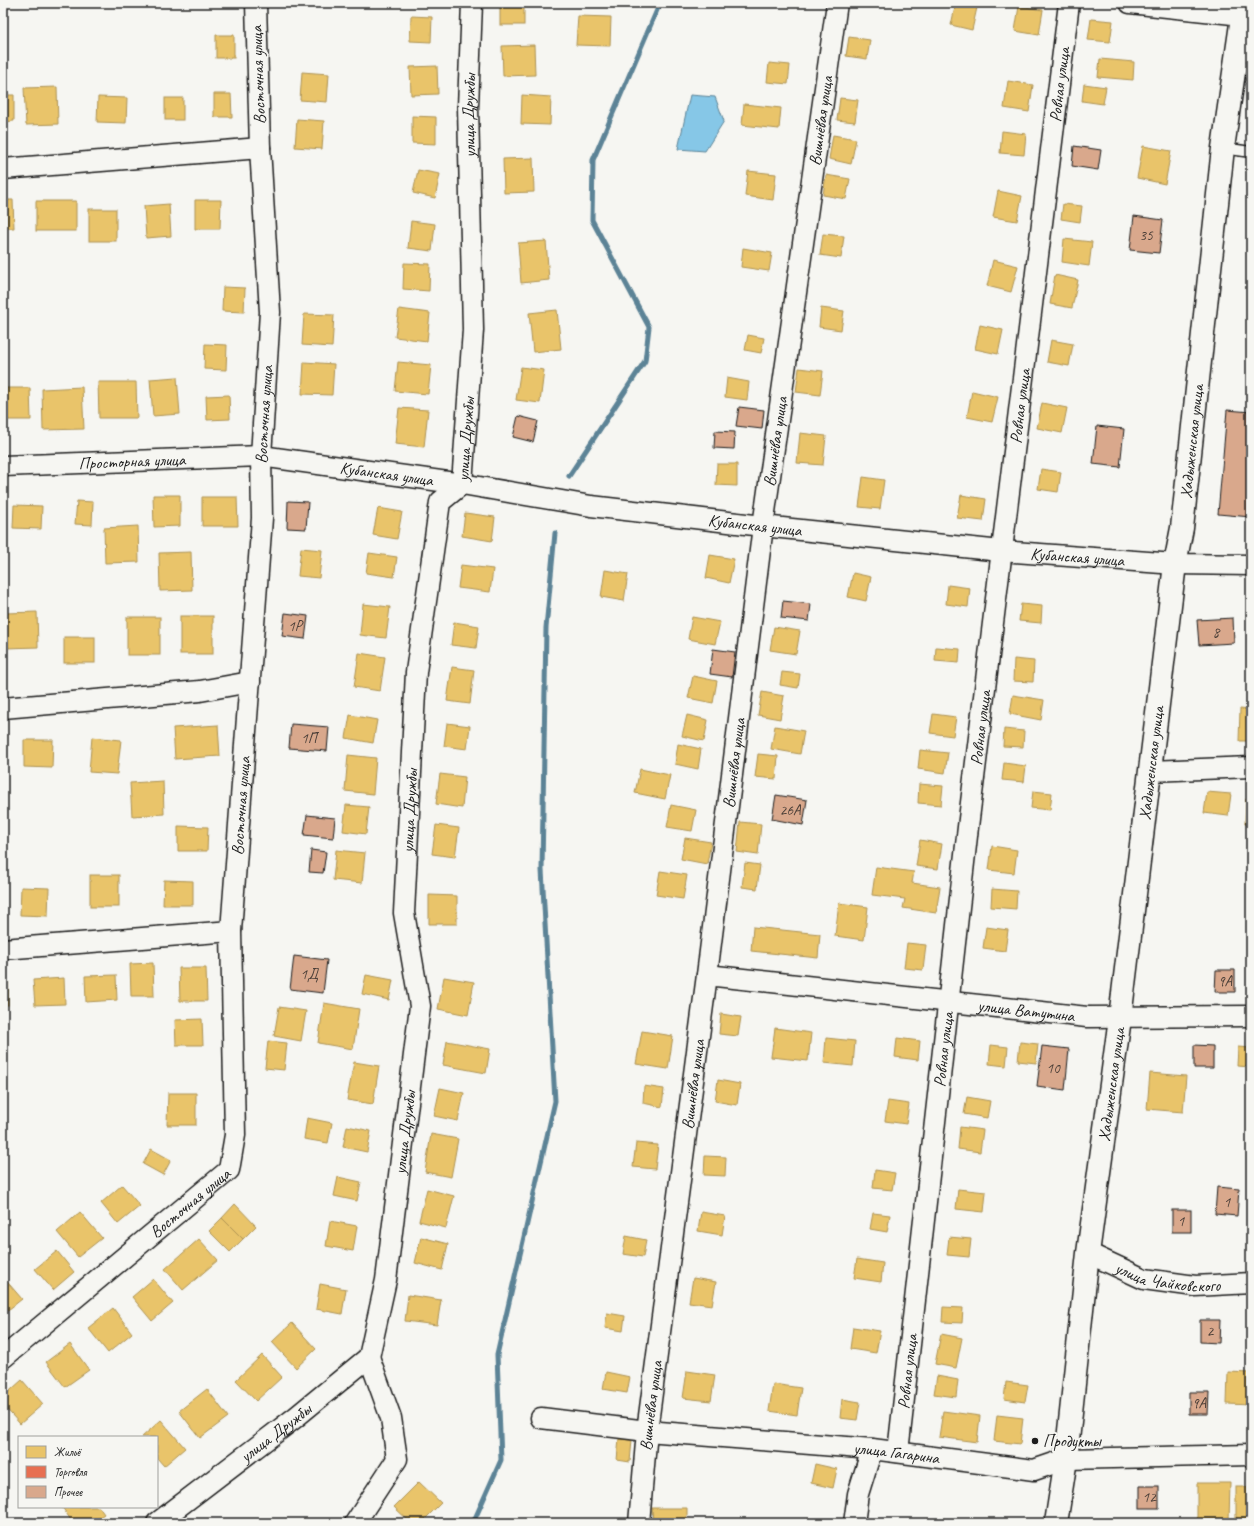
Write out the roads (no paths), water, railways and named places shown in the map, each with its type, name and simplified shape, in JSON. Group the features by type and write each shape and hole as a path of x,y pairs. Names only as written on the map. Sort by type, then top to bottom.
{"main road":[{"name":"Хадыженская улица","path":"1056,1523 1066,1459 1088,1253 1120,1018 1175,564 1182,528 1223,148 1243,9"}],"street":[{"name":"Восточная улица","path":"3,1358 229,1170 235,1135 231,931 262,518 261,456 270,312 260,148 256,3"},
{"name":"улица Дружбы","path":"157,1523 296,1417 369,1357 386,1280 420,1006 404,913 416,672 440,502 462,484 473,330 468,107 472,3"},
{"name":"Вишнёвая улица","path":"639,1523 647,1430 707,976 763,526 837,3"},
{"name":"Ровная улица","path":"898,1452 1001,551 1068,3"},
{"path":"1130,3 1243,9"},
{"name":"Восточная улица","path":"3,169 260,148"},
{"name":"Кубанская улица","path":"261,456 462,484 591,506 763,526 1001,551 1175,564 1251,565"},
{"name":"Просторная улица","path":"3,466 261,456"},
{"path":"3,708 200,691 250,682"},
{"path":"1150,771 1251,767"},
{"path":"3,949 231,931"},
{"name":"улица Ватутина","path":"707,976 1087,1017 1120,1018 1251,1016"},
{"name":"улица Чайковского","path":"1088,1253 1144,1279 1195,1286 1251,1283"},
{"path":"355,1523 397,1459 391,1418 369,1357"},
{"name":"улица Гагарина","path":"541,1418 647,1430 872,1449 1034,1470 1066,1459 1251,1455"},
{"path":"854,1523 858,1494 872,1449"}],"lane":[{"path":"1223,148 1251,152"}],"water":[{"path":"690,95 715,97 724,121 705,151 678,149"}],"waterway":[{"path":"569,476 645,361 649,327 592,220 593,160 660,3"},
{"path":"473,1523 501,1460 497,1355 555,1101 542,870 546,628 555,533"}],"place":[{"name":"Продукты","path":"1035,1441"}]}
